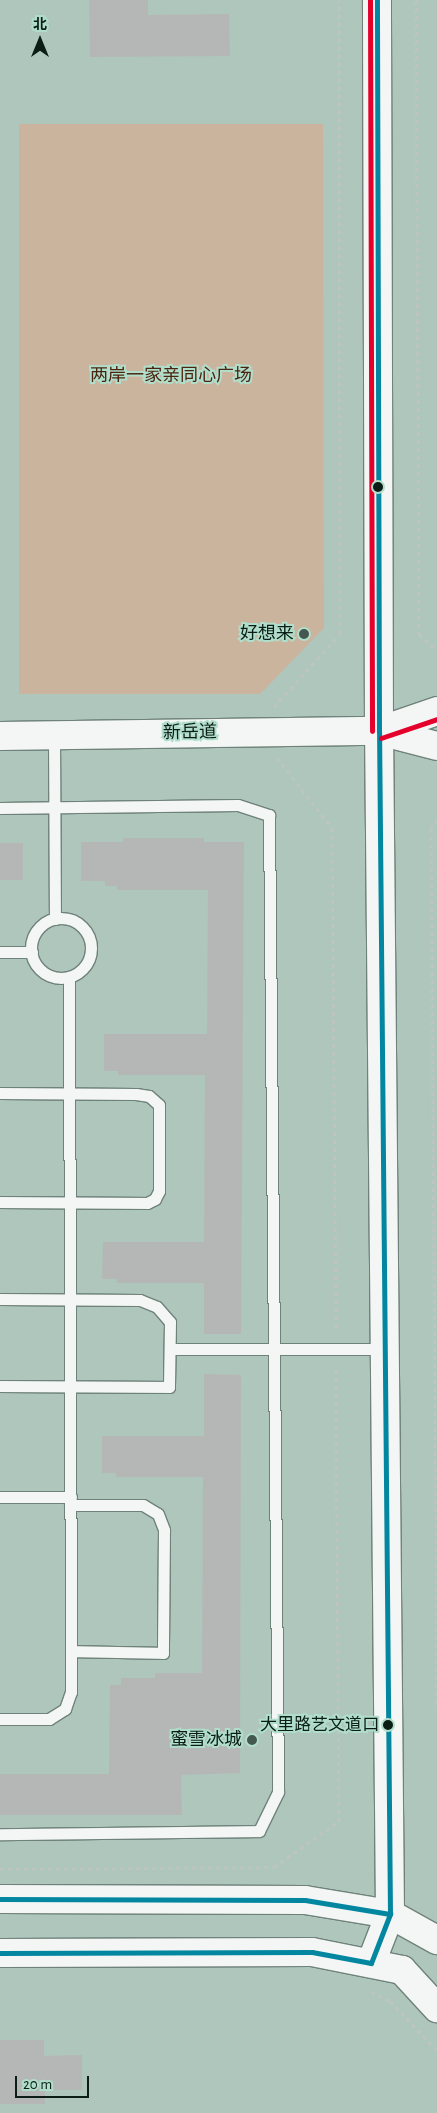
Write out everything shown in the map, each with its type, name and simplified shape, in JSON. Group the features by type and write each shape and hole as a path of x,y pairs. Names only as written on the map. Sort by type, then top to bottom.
{"main road":[{"path":"371,1963 390,1914 379,731 377,0"},
{"name":"新岳道","path":"379,731 437,712"},
{"name":"新岳道","path":"0,736 379,731 437,746"},
{"path":"0,1899 305,1900 390,1914 437,1940"},
{"path":"0,1953 312,1952 402,1970 437,2008"}],"lane":[{"path":"54,735 55,919"},
{"path":"0,808 238,805 269,815 278,1792 259,1831 0,1834"},
{"path":"55,919 75,922 83,928 90,942 90,957 86,966 78,973 69,977 49,976 35,962 32,952 32,944 40,928 55,919"},
{"path":"0,952 32,952"},
{"path":"0,1719 49,1719 66,1709 71,1692 69,977"},
{"path":"0,1093 136,1094 149,1096 159,1105 159,1191 155,1199 147,1203 0,1202"},
{"path":"0,1300 140,1300 157,1307 170,1322 169,1387 0,1386"},
{"path":"170,1349 385,1349"},
{"path":"0,1497 143,1505 158,1514 164,1530 162,1653 71,1652"}],"path":[{"path":"270,711 340,634 340,0"},
{"path":"416,0 419,634 437,650"},
{"path":"0,1869 274,1867 339,1821 332,828 275,755"},
{"path":"437,820 431,828 437,1709"},
{"path":"364,1989 390,2001 437,2050"}],"green space":[{"name":"两岸一家亲同心广场","path":"19,124 323,124 324,628 260,694 19,694"}],"building":[{"path":"89,0 148,0 148,15 229,14 230,56 90,57"},
{"path":"123,838 204,838 204,842 244,842 241,1334 204,1334 204,1283 117,1283 117,1279 102,1279 103,1242 204,1242 205,1075 118,1075 118,1071 104,1071 104,1034 207,1034 208,890 117,890 117,886 105,886 105,881 81,881 81,842 123,842"},
{"path":"0,843 23,843 23,880 0,880"},
{"path":"204,1374 241,1375 240,1773 181,1775 182,1815 0,1815 0,1774 109,1774 110,1685 121,1685 121,1678 155,1678 155,1673 202,1673 203,1477 116,1477 116,1473 102,1473 102,1436 204,1436"},
{"path":"0,2040 44,2040 44,2056 82,2055 82,2090 45,2090 45,2104 0,2104"}],"transit line":[{"path":"370,0 372,731"},
{"path":"0,1953 312,1952 371,1963 390,1914 379,731 377,0"},
{"path":"381,738 437,719"},
{"path":"0,1899 305,1900 390,1914"}],"place":[{"name":"好想来","path":"304,634"},
{"name":"大里路艺文道口","path":"388,1725"},
{"name":"蜜雪冰城","path":"252,1740"}]}
